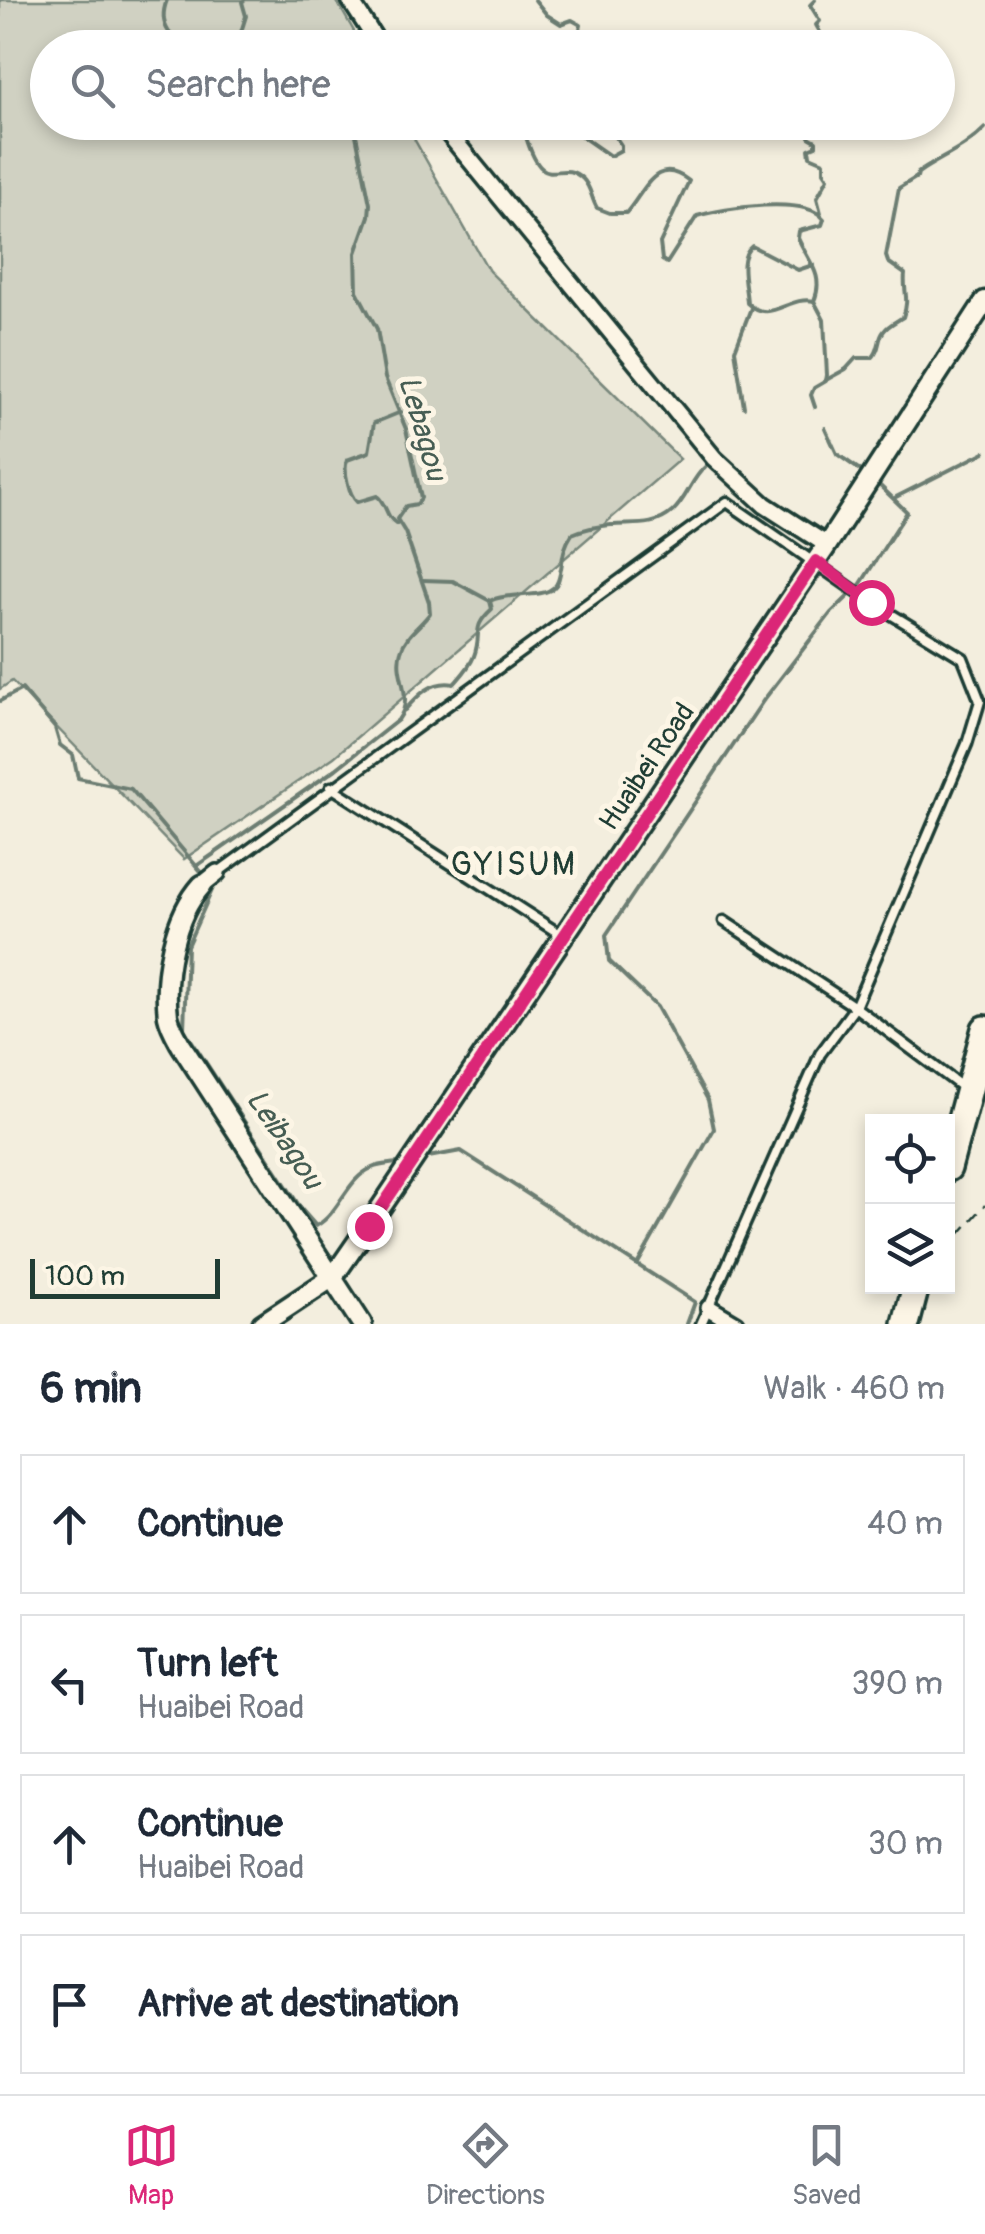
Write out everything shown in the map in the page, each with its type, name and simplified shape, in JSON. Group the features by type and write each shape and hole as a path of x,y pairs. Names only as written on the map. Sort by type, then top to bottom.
{"highway":[{"path":"955,1141 985,1029"},
{"path":"906,1324 914,1294"}],"street":[{"path":"350,0 369,30"},
{"path":"454,140 714,458 764,505 827,546"},
{"name":"Huaibei Road","path":"262,1324 332,1278 566,938 985,300"},
{"path":"209,879 180,917 168,1019 181,1046 362,1324"},
{"path":"709,1308 736,1324"}],"lane":[{"path":"209,879 727,502 871,602 962,658 980,701 967,744 855,1007 820,1054 701,1324"},
{"path":"971,672 985,669"},
{"path":"331,788 566,938"},
{"path":"724,922 855,1007 968,1092"}],"path":[{"path":"955,1238 985,1205"}],"shaded area":[{"path":"0,0 336,0 353,30 30,30 30,140 415,140 489,271 680,459 334,757 184,859 12,681 0,689"}],"waterway":[{"name":"Lebagou","path":"167,0 164,17 167,30"},
{"path":"242,30 246,16 244,0"},
{"path":"535,0 547,15 561,24 572,20 581,25 580,30"},
{"path":"815,0 810,5 820,21 816,25 819,30"},
{"path":"826,380 856,358 872,358 884,331 903,317 905,274 886,256 899,188 985,128"},
{"name":"Lebagou","path":"198,865 336,769 398,720 405,703 401,651 430,613 405,532 397,519 406,506 417,504 421,498 406,429 385,378 377,329 357,291 356,253 370,204 357,140"},
{"path":"527,140 539,166 546,171 574,173 586,182 597,208 610,213 626,213 659,174 677,174 689,181 660,243 662,260 667,263 697,216 783,205 800,207 824,219 822,225 799,231 798,238 814,268 818,283 814,301 824,320 827,375 811,395 815,407"},
{"path":"587,140 610,156 621,150 618,140"},
{"path":"814,140 816,146 809,149 810,156 824,162 828,178 817,198 821,213"},
{"path":"813,265 798,270 752,246 745,257 744,272 747,303 755,309 772,310 814,301"},
{"path":"744,407 735,350 751,308"},
{"path":"397,524 377,496 357,502 354,499 346,470 347,460 369,452 374,423 401,412"},
{"path":"825,428 837,454 867,475"},
{"path":"896,497 985,452"},
{"path":"423,580 453,581 490,601 547,591 558,581 572,534 601,526 651,523 665,517 677,507 705,467"},
{"path":"637,1265 714,1129 708,1100 657,1007 609,961 606,935 763,701 831,613 860,585 907,512 875,481"},
{"path":"405,710 426,690 439,684 454,684 465,671 474,656 479,626 492,609 490,601"},
{"path":"0,701 22,689 55,728 60,745 73,755 78,778 131,789 204,875"},
{"name":"Leibagou","path":"210,883 213,888 187,946 184,1029 302,1210 316,1226 363,1173 404,1162"},
{"name":"Leibagou","path":"423,1158 461,1151 695,1302 687,1324"}],"district":[{"name":"GYISUM","path":"514,864"}],"route":[{"path":"369,1226 816,561 871,602"}]}
